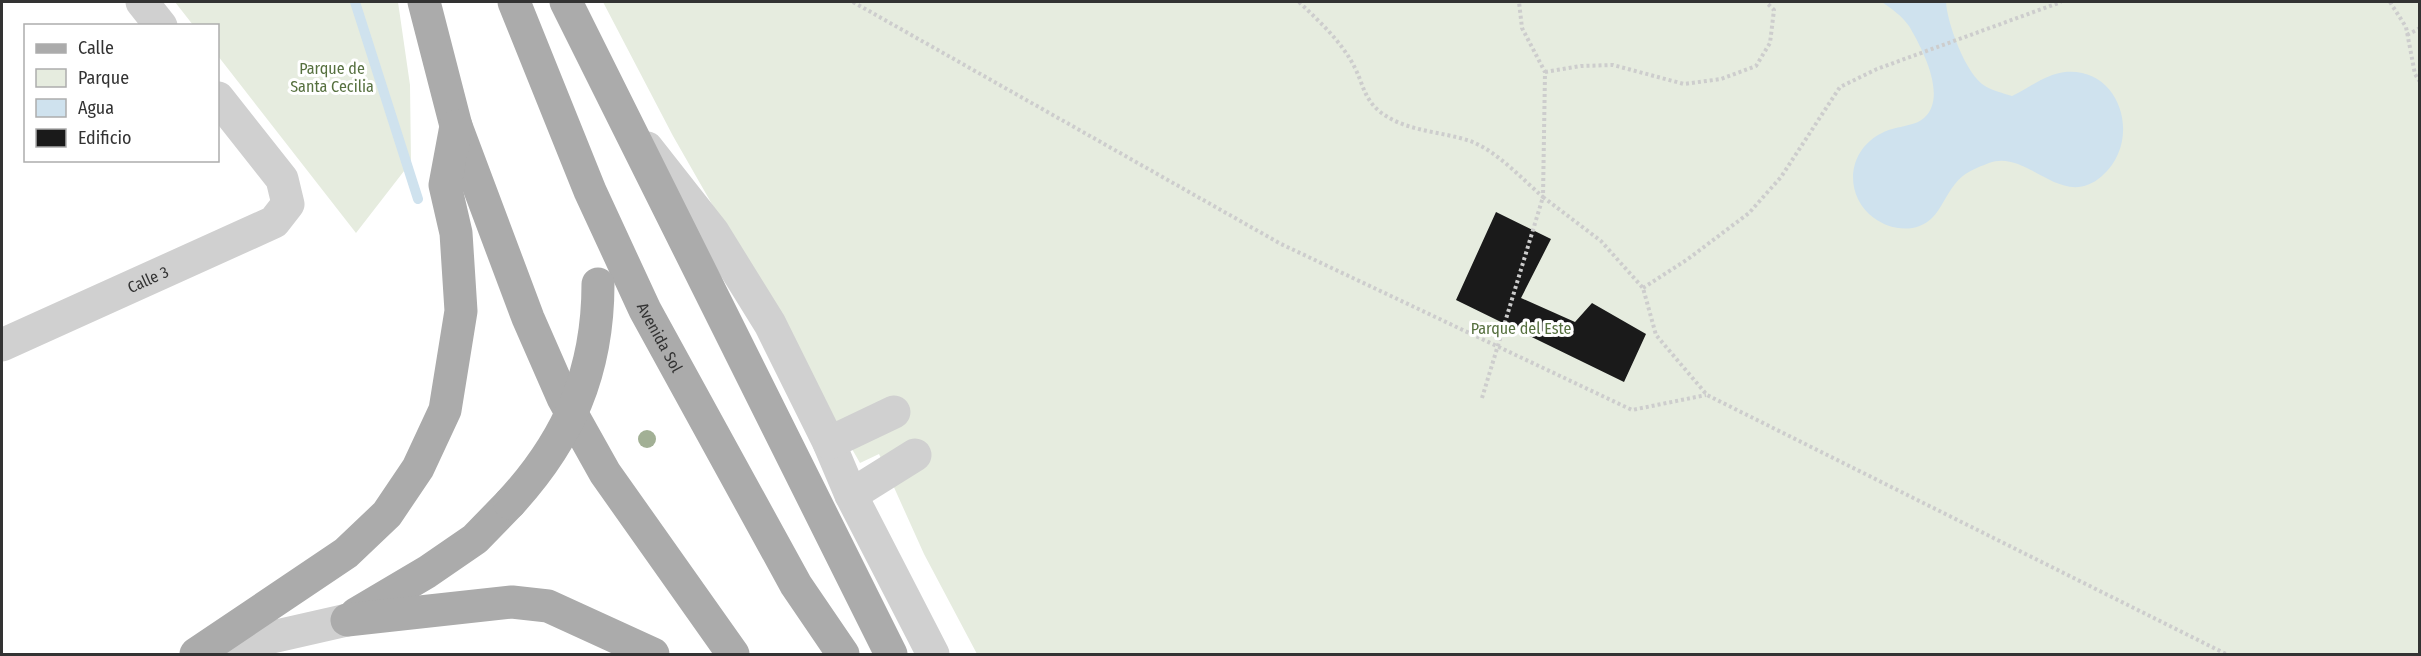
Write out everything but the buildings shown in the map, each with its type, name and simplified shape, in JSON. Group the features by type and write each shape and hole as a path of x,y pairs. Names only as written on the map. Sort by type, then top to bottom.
{"main road":[{"path":"424,2 456,126 528,318 563,398 605,473 733,654"},
{"name":"Avenida Sol","path":"513,2 590,191 645,310 796,585 843,654"},
{"path":"566,2 891,654"},
{"path":"197,654 346,553 387,514 418,468 445,410 460,321 456,233 445,185 456,126"},
{"path":"347,620 427,572 475,539 535,476 558,442 573,414 594,348 598,314 598,252 590,191"},
{"path":"347,620 512,602 548,606 653,654"}],"street":[{"path":"142,2 159,24"},
{"name":"Calle 3","path":"2,345 274,222 288,204 282,179 219,99"},
{"path":"628,124 713,232 770,324 829,443 851,495 933,654"},
{"path":"829,443 894,412"},
{"path":"851,495 915,455"},
{"path":"197,654 347,620"}],"path":[{"path":"853,2 1281,244 1632,410 1707,395"},
{"path":"1299,2 1337,40 1356,69 1364,94 1380,112 1423,131 1469,141 1485,149 1601,241 1643,288 1656,334 1707,395 2226,654"},
{"path":"1482,398 1543,196 1545,72 1522,28 1519,2"},
{"path":"1545,72 1581,66 1613,66 1684,84 1721,79 1756,66 1770,43 1774,10 1766,2"},
{"path":"1643,288 1688,259 1749,213 1781,177 1840,87 1877,69 2061,2"},
{"path":"2390,2 2406,27 2415,74 2420,82"},
{"path":"2407,35 2420,28"}],"green space":[{"name":"Parque de Santa Cecilia","path":"175,2 398,2 410,85 411,162 356,233 219,57 219,24 192,24"},
{"name":"Parque del Este","path":"603,2 2419,2 2419,654 977,654 924,554 879,454 860,463 673,136"}],"water":[{"path":"1882,2 1946,2 1954,35 1971,71 1985,86 1995,91 2012,96 2044,78 2065,72 2084,74 2100,81 2112,93 2120,109 2123,126 2121,144 2114,161 2102,176 2087,185 2073,187 2059,184 2017,164 2003,161 1989,163 1970,171 1958,180 1935,214 1926,223 1903,228 1888,225 1874,218 1857,197 1853,173 1856,161 1870,141 1882,133 1924,118 1931,109 1934,98 1926,59 1914,35 1903,19"}],"waterway":[{"path":"355,2 418,199"}]}
